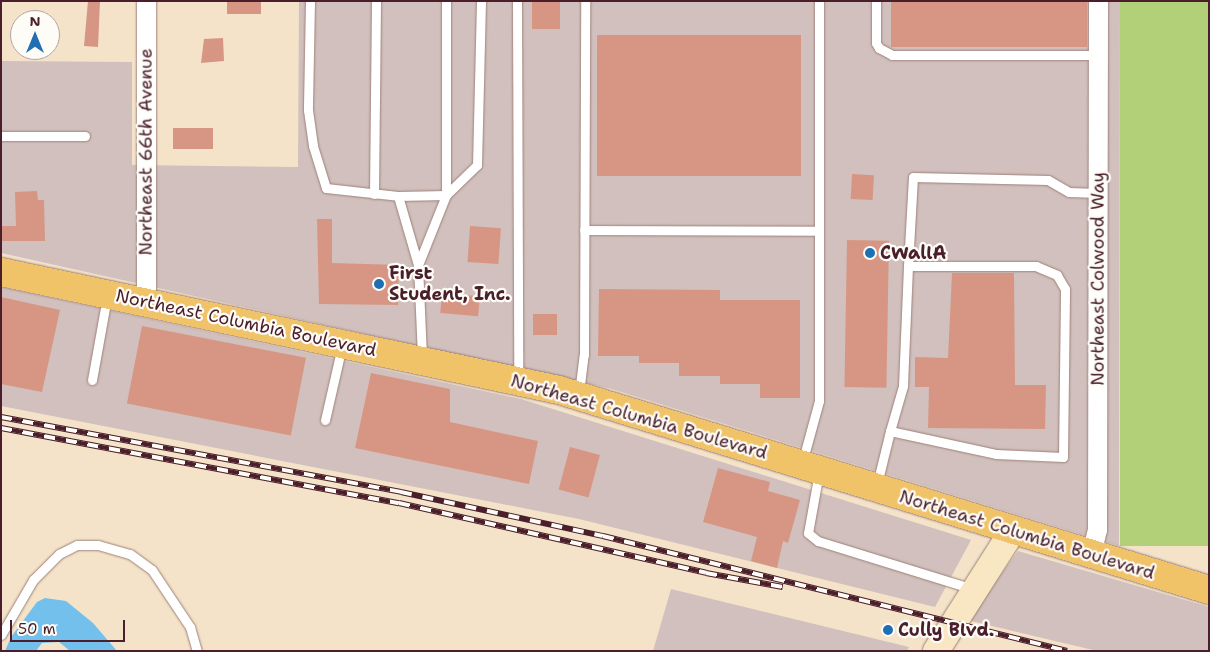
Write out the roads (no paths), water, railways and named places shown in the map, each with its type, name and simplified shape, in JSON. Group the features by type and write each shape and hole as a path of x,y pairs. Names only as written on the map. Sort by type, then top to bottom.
{"main road":[{"name":"Northeast Columbia Boulevard","path":"1,272 518,380 579,396 876,490 1209,590"}],"street":[{"name":"Northeast 66th Avenue","path":"146,1 146,303"},
{"name":"Northeast Colwood Way","path":"1091,555 1097,530 1098,1"},
{"path":"936,651 1013,530"}],"lane":[{"path":"310,1 308,110 313,146 326,188 398,196 446,195 477,165 481,1"},
{"path":"374,194 376,1"},
{"path":"418,265 446,195 446,1"},
{"path":"517,1 518,380"},
{"path":"579,396 584,355 585,1"},
{"path":"819,1 819,401 810,469 808,533 818,541 975,589"},
{"path":"876,1 876,43 879,48 892,55 1098,55"},
{"path":"1,136 85,136"},
{"path":"876,490 890,431 904,386 913,177 1048,180 1069,192 1098,193"},
{"path":"398,196 418,265 422,360"},
{"path":"584,230 819,231"},
{"path":"890,431 996,454 1063,456 1062,281 1036,266 908,266"},
{"path":"92,380 108,295"},
{"path":"325,420 343,343"},
{"path":"1,635 33,580 59,554 77,545 98,545 130,554 152,570 190,627 197,651"}],"water":[{"path":"45,598 66,601 93,623 117,651 70,651 59,642 42,643 36,651 5,651 11,637 37,602"}],"railway":[{"path":"1,417 401,492 603,536 1067,651"},
{"path":"1,428 399,503 706,573 783,587"}],"place":[{"name":"CWallA","path":"870,253"},
{"name":"First Student, Inc.","path":"379,284"},
{"name":"Cully Blvd.","path":"888,630"}]}
